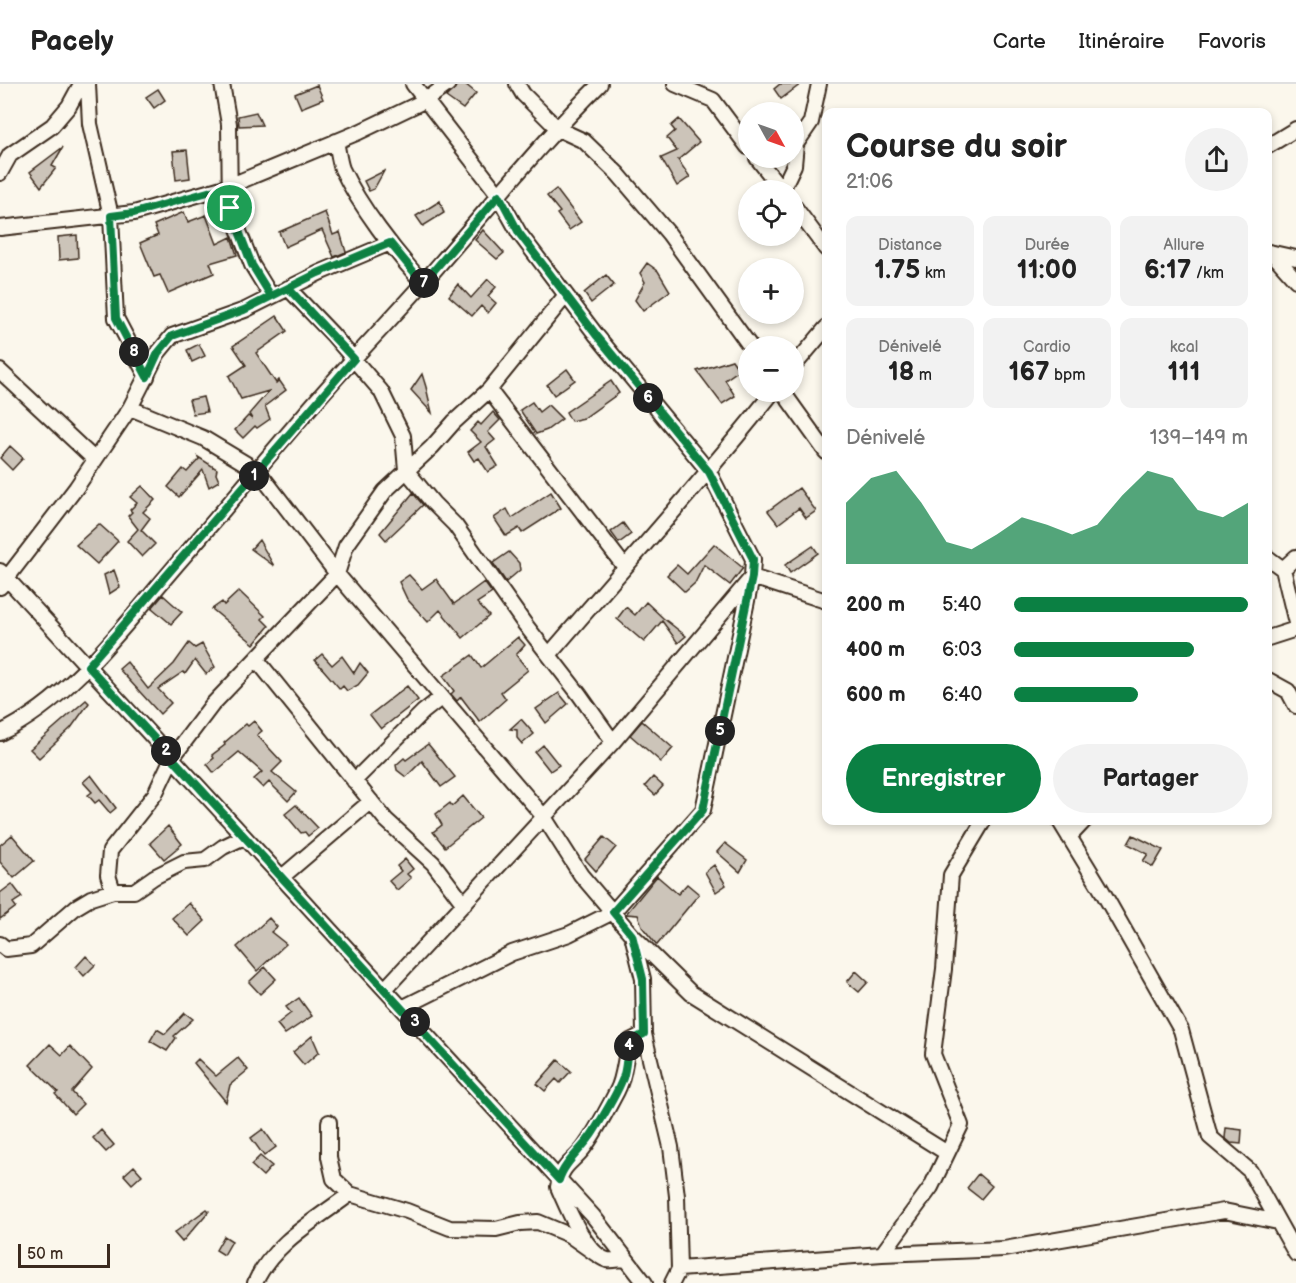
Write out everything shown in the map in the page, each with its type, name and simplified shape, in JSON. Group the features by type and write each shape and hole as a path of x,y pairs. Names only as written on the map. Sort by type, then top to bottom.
{"street":[{"path":"0,173 10,155 52,126 69,106 81,84"},
{"path":"88,84 90,124 111,216 116,318 147,377"},
{"path":"222,84 229,124 230,208 252,265 271,296"},
{"path":"402,1008 512,953 569,934 613,912 703,810 752,577 753,559 709,472 597,336 519,233 499,195 413,84"},
{"path":"0,228 134,213 229,186 426,100 448,84"},
{"path":"517,84 522,94 558,129 584,141 618,174 669,234 743,336"},
{"path":"0,733 16,726 41,709 88,666 354,359 600,84"},
{"path":"675,84 713,100 738,134"},
{"path":"787,180 794,165 796,144 811,122 819,84"},
{"path":"1272,144 1296,129"},
{"path":"336,141 342,168 390,243 423,283"},
{"path":"765,168 774,180"},
{"path":"804,219 822,244"},
{"path":"390,243 244,310 172,336 158,353 130,408 95,460 2,579 88,666 593,1216 645,1283"},
{"path":"1272,252 1296,258"},
{"path":"1272,254 1296,280"},
{"path":"288,288 354,359 381,392 403,436 406,470 455,525 613,742"},
{"path":"113,891 108,875 110,851 150,802 172,758 213,705 337,574 346,546 385,491 489,390 566,295"},
{"path":"804,354 822,333"},
{"path":"0,371 95,460"},
{"path":"489,390 624,566"},
{"path":"549,655 624,566 709,472 765,402"},
{"path":"790,402 822,446"},
{"path":"130,408 203,438 258,471 337,574 544,817 581,875 632,935 691,993 947,1153"},
{"path":"1283,569 1296,557"},
{"path":"1272,561 1283,569 1296,623"},
{"path":"1272,566 1283,569"},
{"path":"752,577 822,600"},
{"path":"385,990 613,742 752,577"},
{"path":"1272,637 1296,629"},
{"path":"257,660 386,820 433,863 464,904"},
{"path":"1272,682 1288,691 1296,706"},
{"path":"354,781 423,712 442,697"},
{"path":"282,877 371,801"},
{"path":"882,1254 931,1187 961,1125 933,1054 944,969 951,875 981,825"},
{"path":"1062,825 1181,1030 1210,1137 1250,1171 1296,1254"},
{"path":"1069,837 1080,825"},
{"path":"0,945 6,949 31,946 76,907 91,898 113,891 134,891 154,876 184,862 205,860 223,847 244,837"},
{"path":"632,935 643,979 644,1034 671,1147 677,1196 679,1269 672,1283"},
{"path":"596,1254 571,1216 558,1187 559,1180 566,1164 582,1150 591,1137 617,1090 624,1075 625,1056 630,1041 644,1034"},
{"path":"329,1122 329,1157 334,1179 350,1194 407,1211 450,1228 496,1229 520,1223 538,1222 569,1235 596,1254 609,1260 626,1259"},
{"path":"255,1283 260,1270 286,1242 350,1194"},
{"path":"679,1269 882,1254 1004,1249 1224,1211 1278,1222"}],"building":[{"path":"458,84 465,84 476,93 463,109 446,97"},
{"path":"780,84 801,84 781,99 774,89"},
{"path":"317,85 323,99 301,108 295,94"},
{"path":"158,89 165,100 154,108 146,97"},
{"path":"256,112 262,125 239,126 238,116"},
{"path":"679,119 699,142 678,160 690,177 677,186 661,158 677,151 667,138 675,131 671,126"},
{"path":"63,147 52,166 56,168 41,187 30,172"},
{"path":"187,150 190,178 176,180 173,151"},
{"path":"384,171 374,189 369,191 364,181"},
{"path":"556,189 581,222 569,230 557,214 560,212 547,196"},
{"path":"440,201 444,213 423,226 416,216"},
{"path":"184,212 188,222 206,215 217,244 231,237 237,255 210,263 214,273 168,293 160,275 154,277 140,243 158,235 154,225"},
{"path":"325,212 333,235 340,232 346,252 334,257 322,230 285,247 279,232"},
{"path":"483,230 504,253 497,259 475,240"},
{"path":"77,235 78,258 59,260 58,237"},
{"path":"647,263 658,271 670,291 643,311 635,300 645,282 640,273"},
{"path":"606,275 614,285 591,303 584,293"},
{"path":"488,279 496,287 488,296 496,303 488,313 481,306 472,316 449,296 458,284 471,298"},
{"path":"277,316 287,331 256,353 276,383 279,380 286,390 265,406 270,419 257,428 255,426 243,438 235,430 248,416 252,419 249,414 269,391 241,399 229,376 246,365 233,346"},
{"path":"199,344 205,356 192,362 187,350"},
{"path":"732,360 738,371 725,380 735,396 722,404 697,371"},
{"path":"567,369 575,380 554,395 547,385"},
{"path":"422,374 426,387 432,413 411,390"},
{"path":"611,381 619,393 584,418 571,421 566,412"},
{"path":"203,397 207,412 193,414 189,400"},
{"path":"532,402 539,412 548,405 562,419 547,430 536,434 520,410"},
{"path":"493,412 500,420 488,432 495,440 486,447 498,466 488,472 479,458 474,461 468,452 481,442 470,431 478,422 481,425"},
{"path":"10,446 23,458 12,470 0,458"},
{"path":"198,457 217,469 216,474 219,481 209,487 203,470 179,497 168,487 183,469 187,472 199,459"},
{"path":"142,486 155,500 143,512 150,518 141,530 155,544 142,557 127,541 138,529 128,516 137,503 130,497"},
{"path":"799,488 816,511 806,518 799,508 778,524 768,511"},
{"path":"551,492 561,508 522,533 519,528 506,536 494,518 507,509 512,518"},
{"path":"413,493 423,505 386,540 380,533"},
{"path":"623,523 631,534 619,543 611,532"},
{"path":"99,524 118,541 97,564 76,545"},
{"path":"259,540 274,566 251,549"},
{"path":"714,544 743,568 730,585 704,565 695,583 685,592 667,575 677,565 687,574"},
{"path":"813,546 818,553 790,573 785,565"},
{"path":"509,552 519,563 520,570 506,582 493,563"},
{"path":"114,570 120,587 109,594 104,575"},
{"path":"409,575 422,589 436,579 454,604 484,582 492,593 477,603 489,616 463,638 440,610 428,622 407,599 399,582"},
{"path":"239,591 265,616 262,619 269,626 254,644 212,609 222,602 224,605"},
{"path":"163,595 182,612 171,624 152,608"},
{"path":"646,602 686,636 678,643 662,621 644,642 617,619 626,607 635,615"},
{"path":"518,637 525,645 516,655 528,670 501,692 506,699 480,722 461,697 457,701 451,694 454,691 443,676 472,655 481,668"},
{"path":"189,643 195,648 202,644 215,667 206,674 195,660 185,674 183,672 158,689 171,703 160,714 119,669 127,662 148,689 174,664"},
{"path":"322,654 332,665 342,656 354,673 360,663 368,673 358,685 347,691 343,686 340,689 315,660"},
{"path":"407,686 418,700 381,729 370,715"},
{"path":"559,693 568,704 546,723 536,709"},
{"path":"86,700 89,703 71,728 39,758 30,749"},
{"path":"521,719 534,734 522,744 517,738 517,730 510,729"},
{"path":"254,721 262,731 257,735 282,762 272,772 296,792 288,801 269,782 263,788 254,779 262,772 239,752 214,773 207,764 214,758 212,755 225,745 224,743 246,724 248,726"},
{"path":"642,721 673,748 661,762 630,735"},
{"path":"428,744 455,777 441,787 422,761 406,777 397,770 396,765 404,758 406,760"},
{"path":"543,745 559,765 550,771 535,752"},
{"path":"91,775 116,808 110,813 99,800 95,803 88,795 92,792 83,782"},
{"path":"653,777 663,786 655,795 645,786"},
{"path":"463,796 481,818 445,847 433,832 442,825 436,814 450,803 452,806"},
{"path":"296,805 318,828 308,836 305,832 301,833 285,814"},
{"path":"168,826 182,844 164,859 150,843"},
{"path":"12,835 34,861 14,878 0,862 0,845"},
{"path":"1133,835 1163,850 1153,867 1143,861 1148,854 1128,844"},
{"path":"604,837 616,847 596,871 585,859"},
{"path":"725,843 747,860 740,872 717,852"},
{"path":"405,859 413,869 407,874 411,878 397,890 389,881 401,871 397,866"},
{"path":"714,865 726,885 716,892 705,872"},
{"path":"657,876 678,894 687,884 699,894 657,945 643,928 638,915 626,914"},
{"path":"12,884 22,897 13,903 16,907 0,919 0,893"},
{"path":"189,903 205,921 189,936 172,918"},
{"path":"269,918 277,927 271,932 286,944 257,971 237,947"},
{"path":"86,956 95,965 84,976 76,967"},
{"path":"265,967 276,979 260,994 249,982"},
{"path":"856,971 868,982 859,992 847,982"},
{"path":"299,998 312,1016 285,1034 277,1024 291,1013 286,1007"},
{"path":"185,1013 193,1019 174,1036 176,1038 167,1051 150,1041 157,1029 165,1034"},
{"path":"312,1036 319,1052 304,1065 293,1052"},
{"path":"50,1044 62,1055 70,1046 92,1069 72,1092 83,1104 73,1114 55,1094 58,1092 30,1065"},
{"path":"238,1058 248,1070 230,1085 226,1102 194,1063 198,1059 216,1076"},
{"path":"558,1060 571,1071 560,1083 556,1079 545,1091 537,1084"},
{"path":"1226,1128 1242,1130 1241,1144 1231,1143 1225,1138"},
{"path":"263,1129 276,1147 264,1156 251,1138"},
{"path":"101,1130 114,1145 106,1152 93,1138"},
{"path":"260,1156 272,1166 263,1176 251,1165"},
{"path":"134,1166 142,1175 132,1184 124,1175"},
{"path":"978,1174 992,1186 981,1199 967,1188"},
{"path":"207,1209 209,1211 182,1242 174,1233"},
{"path":"224,1236 232,1241 224,1255 216,1250"}],"route":[{"path":"230,208 229,186 134,213 111,216 116,318 147,377 158,353 172,336 244,310 271,296 318,273 390,243 423,283 499,195 519,233 597,336 709,472 753,559 752,577 736,658 703,810 613,912 632,935 643,979 644,1034 630,1041 625,1056 624,1075 617,1090 595,1130 582,1150 566,1164 559,1180 88,666 354,359 288,288 271,296 252,265 230,208"}]}
